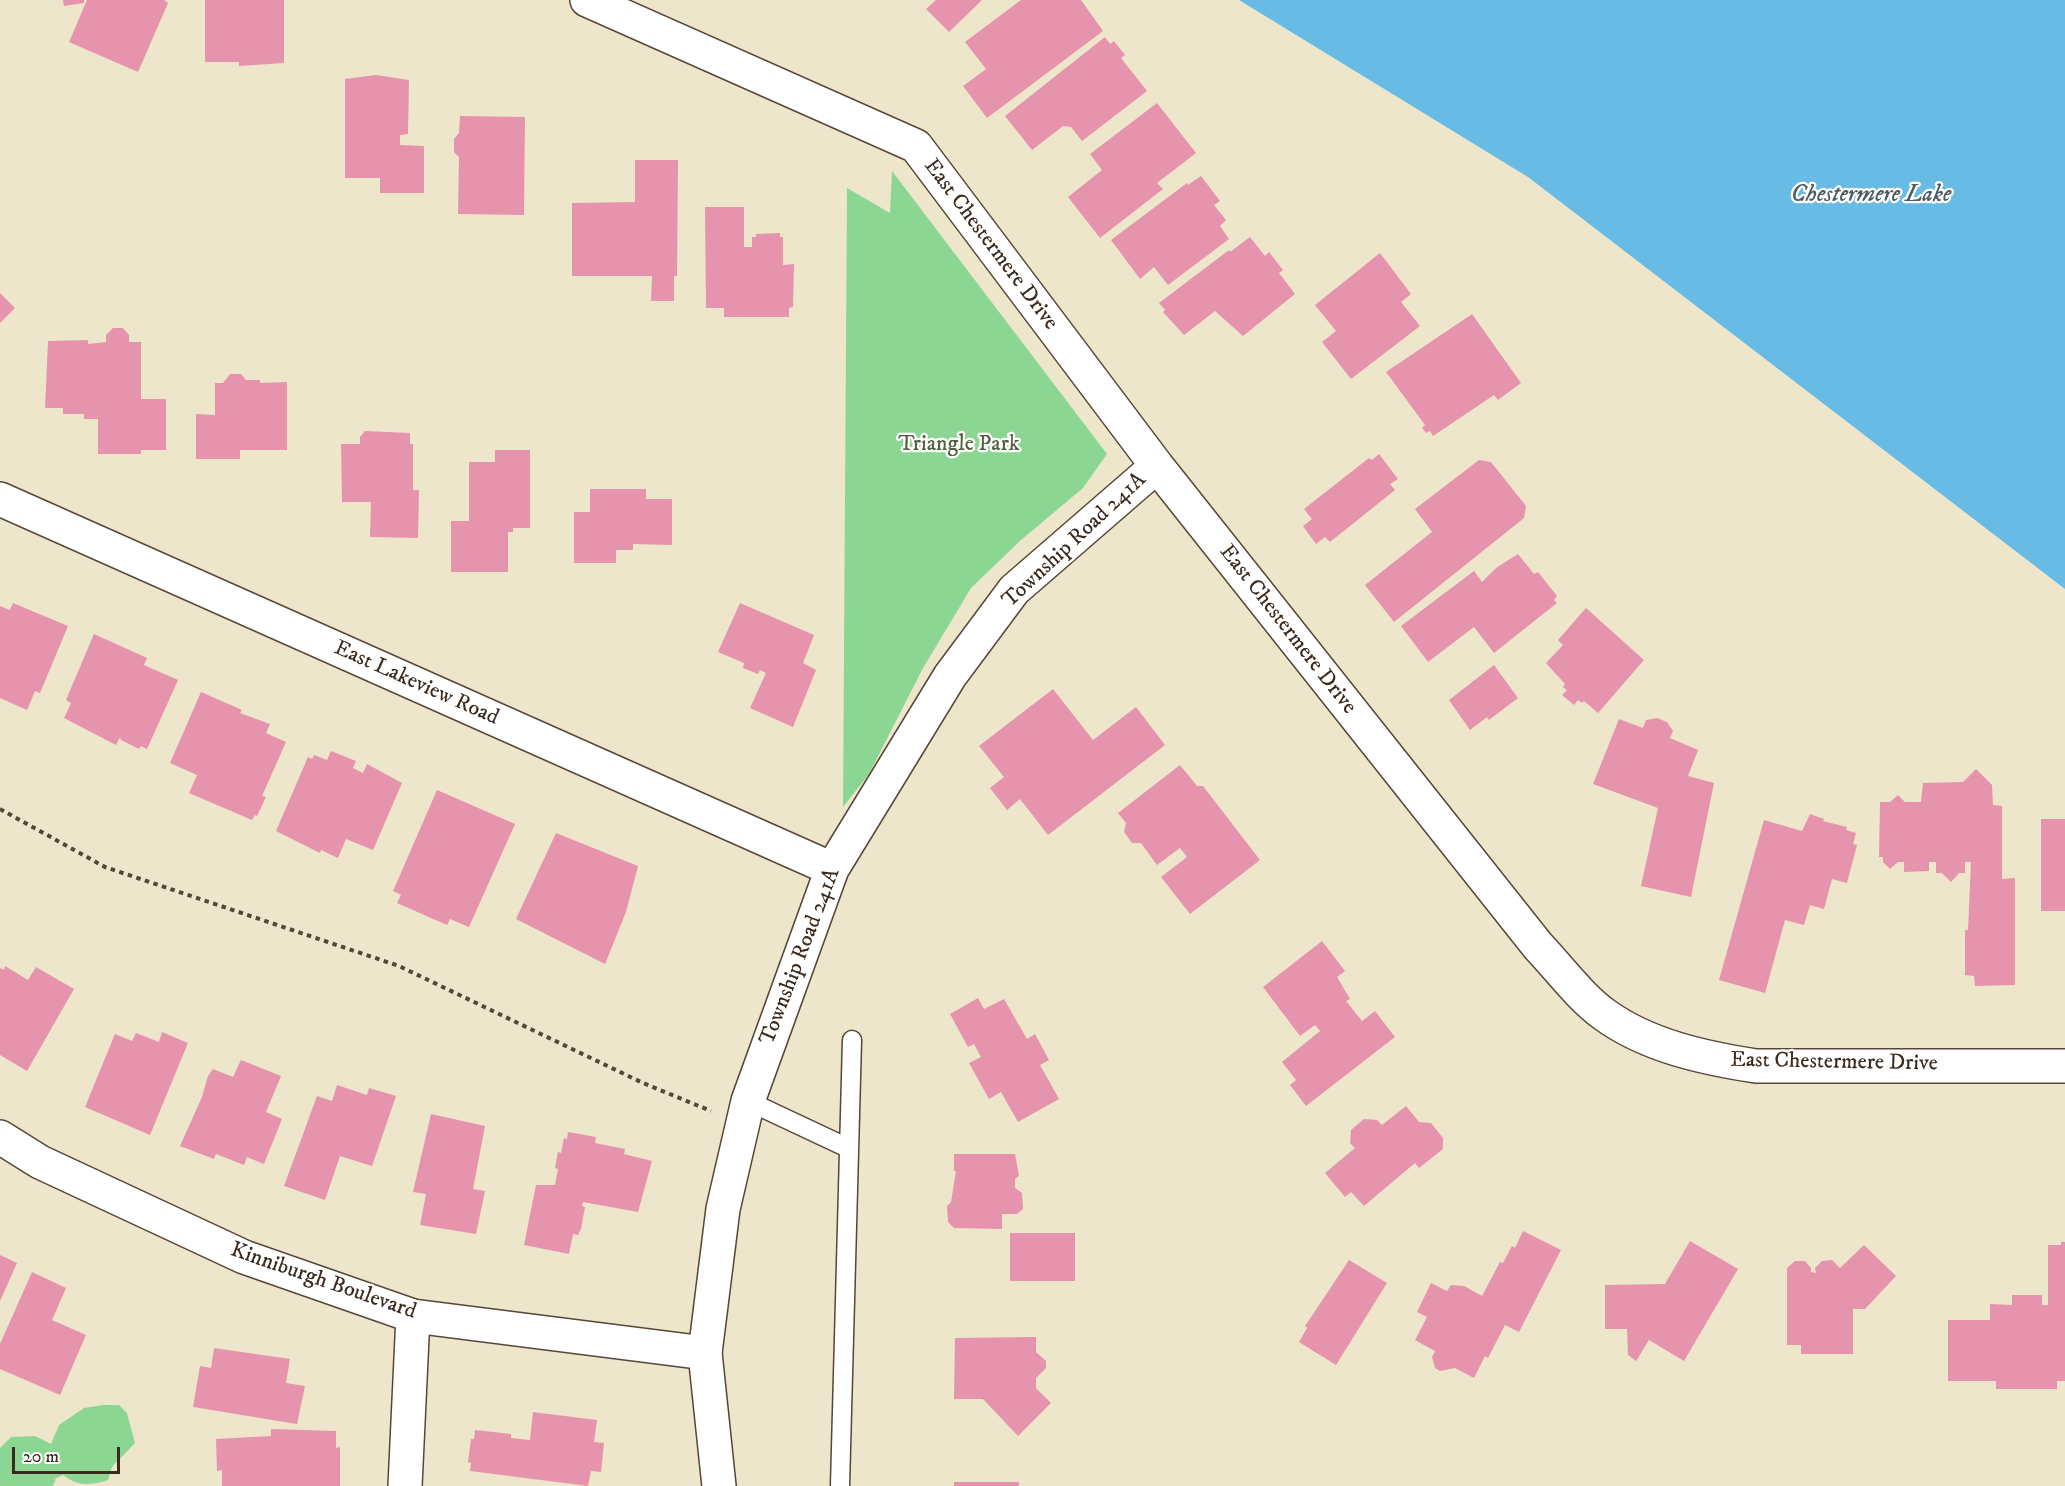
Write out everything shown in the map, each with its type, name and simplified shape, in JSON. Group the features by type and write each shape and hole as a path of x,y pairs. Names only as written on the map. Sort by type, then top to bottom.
{"street":[{"name":"East Chestermere Drive","path":"587,0 916,146 1157,466 1538,946 1604,1014 1639,1034 1679,1050 1716,1060 1756,1066 2065,1066"},
{"name":"Township Road 241A","path":"719,1486 705,1353 723,1209 745,1112 832,869 950,676 1014,590 1157,466"},
{"name":"East Lakeview Road","path":"0,499 832,869"},
{"name":"Kinniburgh Boulevard","path":"0,1137 40,1162 244,1257 413,1316 705,1353"},
{"path":"405,1486 413,1316"}],"lane":[{"path":"840,1486 852,1040"},
{"path":"745,1112 848,1148"}],"path":[{"path":"0,808 105,867 399,966 643,1083 745,1112"}],"green space":[{"name":"Triangle Park","path":"892,171 1107,454 1083,488 1021,540 971,588 923,668 869,774 843,807 847,188 890,213"},
{"path":"119,1405 127,1413 135,1443 112,1467 108,1480 84,1484 63,1475 56,1478 53,1486 0,1486 0,1448 11,1437 35,1436 51,1444 59,1425 84,1408"}],"water":[{"name":"Chestermere Lake","path":"1239,0 2065,0 2065,589 1528,177"}],"building":[{"path":"63,0 84,0 84,3 64,6"},
{"path":"87,0 164,0 168,3 138,72 69,42"},
{"path":"205,0 284,0 284,63 239,66 239,62 205,62"},
{"path":"936,0 982,0 949,32 926,9"},
{"path":"1021,0 1081,0 1103,31 987,118 963,86 986,69 965,42"},
{"path":"1105,37 1110,44 1114,41 1125,55 1121,58 1147,91 1082,141 1071,127 1063,126 1032,150 1005,116"},
{"path":"376,75 409,80 408,134 400,135 400,145 424,146 424,193 380,193 380,178 345,178 345,79"},
{"path":"1157,103 1196,153 1157,183 1163,189 1100,238 1068,197 1102,170 1090,154"},
{"path":"460,116 525,117 524,215 458,214 459,157 454,152 454,139 459,133"},
{"path":"635,160 678,160 677,276 674,276 674,301 651,301 652,276 572,276 572,203 635,202"},
{"path":"1201,176 1220,201 1214,205 1226,220 1220,226 1229,239 1168,285 1154,267 1140,279 1111,240 1187,183 1188,185"},
{"path":"705,207 744,207 744,247 752,247 752,237 756,237 756,234 780,233 780,237 783,237 783,265 794,264 793,307 789,308 789,317 724,317 724,308 706,308"},
{"path":"1250,237 1265,256 1269,252 1283,270 1279,273 1295,294 1243,336 1215,311 1184,335 1163,312 1165,310 1159,303 1229,250 1230,252"},
{"path":"1380,253 1411,294 1401,302 1420,326 1351,379 1322,342 1336,331 1315,305"},
{"path":"0,293 15,308 0,323"},
{"path":"1472,314 1521,383 1498,400 1494,395 1433,436 1430,431 1426,433 1422,428 1425,425 1386,372"},
{"path":"113,328 123,328 129,335 129,342 141,342 141,399 166,399 166,450 141,450 141,454 98,454 98,419 84,419 84,414 63,414 63,408 45,408 48,341 88,340 88,344 106,342 106,335"},
{"path":"230,374 241,374 246,380 260,380 260,383 287,382 287,450 240,450 240,459 196,459 196,414 215,415 215,383 223,383"},
{"path":"365,431 410,433 410,444 413,444 413,490 419,490 418,538 370,537 371,502 342,502 341,444 360,444 360,437"},
{"path":"495,450 530,450 530,528 513,528 513,532 508,532 508,572 451,572 451,521 469,521 469,462 495,462"},
{"path":"1379,454 1398,479 1390,484 1395,490 1330,542 1325,537 1316,544 1303,526 1312,519 1304,509 1369,458 1372,460"},
{"path":"1479,460 1491,462 1526,506 1524,518 1394,622 1365,585 1432,532 1415,509"},
{"path":"590,489 646,489 646,499 672,499 672,545 633,544 633,550 616,550 616,563 574,563 574,512 590,512"},
{"path":"1518,554 1534,574 1538,572 1557,596 1554,600 1557,603 1494,653 1474,627 1428,662 1401,626 1474,571 1482,582 1496,568"},
{"path":"13,603 68,626 40,693 35,691 27,710 0,698 0,606 10,610"},
{"path":"740,603 814,635 803,663 816,670 793,727 750,708 766,673 760,670 758,674 743,668 744,663 718,652"},
{"path":"1586,608 1644,660 1598,713 1584,701 1582,703 1578,700 1574,705 1562,695 1567,690 1563,687 1565,684 1546,663 1563,645 1558,640"},
{"path":"94,634 147,658 144,665 178,680 147,749 141,746 139,749 121,740 120,737 116,745 64,718 71,703 66,700"},
{"path":"1494,665 1518,698 1489,720 1487,717 1470,730 1449,700"},
{"path":"1053,689 1093,740 1136,707 1165,745 1048,835 1020,799 1007,810 990,788 1004,777 979,746"},
{"path":"201,692 242,710 240,713 270,724 266,733 286,742 262,796 266,797 257,816 255,815 252,820 189,793 197,775 170,763"},
{"path":"1657,718 1667,722 1673,731 1670,738 1698,750 1688,776 1714,783 1691,897 1641,886 1658,808 1593,784 1619,719 1643,728 1646,720"},
{"path":"331,751 356,761 353,768 363,773 367,764 402,783 373,850 346,839 338,858 321,850 320,853 276,831 308,757 312,759 314,755 327,760"},
{"path":"1180,765 1197,786 1203,786 1260,860 1190,914 1161,877 1187,857 1180,848 1157,865 1141,843 1132,843 1124,832 1126,823 1118,813"},
{"path":"1976,769 1992,785 1993,805 2002,806 2002,879 2015,878 2015,985 1975,986 1974,976 1965,975 1965,930 1968,930 1971,862 1965,862 1965,873 1959,873 1951,882 1942,873 1936,873 1936,862 1929,862 1929,871 1904,872 1904,862 1898,862 1890,869 1883,862 1883,857 1879,857 1880,802 1890,802 1898,795 1905,802 1921,802 1923,783 1963,782"},
{"path":"437,790 515,824 469,927 450,919 447,925 397,903 401,895 393,891"},
{"path":"1810,814 1824,819 1823,821 1847,827 1846,830 1856,833 1853,844 1857,845 1847,883 1832,879 1824,909 1810,905 1804,925 1785,920 1765,993 1719,980 1764,820 1802,831"},
{"path":"2041,819 2065,819 2065,911 2041,911"},
{"path":"556,833 638,866 626,912 605,964 516,919"},
{"path":"1322,941 1345,971 1337,977 1350,999 1346,1001 1362,1021 1375,1011 1395,1037 1306,1106 1290,1085 1296,1080 1282,1062 1320,1031 1315,1025 1300,1036 1263,987"},
{"path":"5,966 28,980 36,967 74,989 27,1071 0,1055 0,968 4,970"},
{"path":"978,998 984,1009 1004,999 1027,1039 1035,1034 1049,1060 1040,1065 1059,1099 1018,1122 1001,1092 989,1099 969,1063 981,1057 974,1044 968,1047 950,1014"},
{"path":"162,1032 188,1043 150,1135 85,1107 115,1034 132,1041 136,1033 159,1042"},
{"path":"241,1060 281,1076 266,1112 282,1119 264,1164 247,1157 244,1165 216,1154 214,1159 180,1146 202,1097 208,1076 213,1069 233,1077"},
{"path":"337,1085 367,1095 369,1088 396,1096 372,1166 340,1156 325,1200 284,1186 317,1096 332,1101"},
{"path":"1406,1106 1419,1122 1431,1123 1443,1138 1443,1149 1419,1168 1415,1163 1364,1206 1351,1192 1345,1197 1325,1173 1355,1148 1350,1143 1351,1130 1364,1119 1377,1120 1382,1125"},
{"path":"431,1114 485,1126 473,1189 485,1191 476,1234 420,1225 426,1194 413,1192"},
{"path":"568,1132 596,1137 595,1143 625,1149 624,1154 652,1161 638,1212 583,1202 582,1206 585,1207 581,1229 578,1235 573,1234 569,1254 524,1245 536,1185 555,1185 558,1152 561,1153 564,1138 567,1139"},
{"path":"954,1154 1015,1154 1019,1176 1015,1179 1015,1188 1022,1193 1023,1209 1017,1214 1002,1214 1002,1229 954,1228 948,1222 947,1206 951,1202 956,1171 954,1171"},
{"path":"1523,1231 1561,1250 1519,1332 1505,1325 1488,1358 1485,1356 1474,1378 1455,1368 1440,1371 1435,1368 1432,1357 1435,1351 1415,1340 1427,1317 1417,1312 1431,1283 1447,1291 1451,1285 1464,1286 1482,1296 1500,1262 1503,1263 1512,1246 1515,1248"},
{"path":"1010,1233 1075,1233 1075,1281 1010,1281"},
{"path":"1690,1241 1738,1269 1684,1361 1649,1340 1636,1361 1628,1355 1627,1329 1605,1329 1605,1285 1665,1284"},
{"path":"2061,1242 2065,1242 2065,1381 2057,1381 2057,1389 1996,1389 1996,1381 1948,1381 1948,1320 1990,1320 1990,1304 2012,1305 2012,1295 2042,1295 2042,1305 2048,1305 2048,1245 2061,1245"},
{"path":"1864,1245 1896,1276 1865,1309 1853,1309 1853,1354 1801,1354 1801,1345 1787,1345 1787,1268 1795,1261 1805,1261 1811,1268 1811,1272 1816,1273 1815,1268 1822,1261 1832,1260 1840,1268"},
{"path":"0,1255 17,1263 0,1301"},
{"path":"1349,1260 1387,1283 1336,1365 1299,1342 1307,1328 1305,1326"},
{"path":"32,1272 66,1288 52,1320 86,1335 60,1395 0,1369 0,1344"},
{"path":"1036,1337 1036,1352 1046,1361 1046,1368 1036,1378 1036,1388 1051,1403 1018,1436 983,1399 954,1399 955,1338"},
{"path":"214,1348 290,1359 286,1383 305,1386 297,1424 193,1407 200,1366 211,1368"},
{"path":"533,1412 597,1420 594,1442 604,1443 601,1472 591,1471 588,1486 470,1471 471,1463 468,1462 471,1439 474,1439 475,1430 511,1434 511,1438 530,1440"},
{"path":"271,1429 336,1431 336,1448 340,1447 340,1486 222,1486 222,1470 217,1471 216,1439 271,1436"},
{"path":"954,1482 1019,1482 1019,1486 954,1486"}]}
